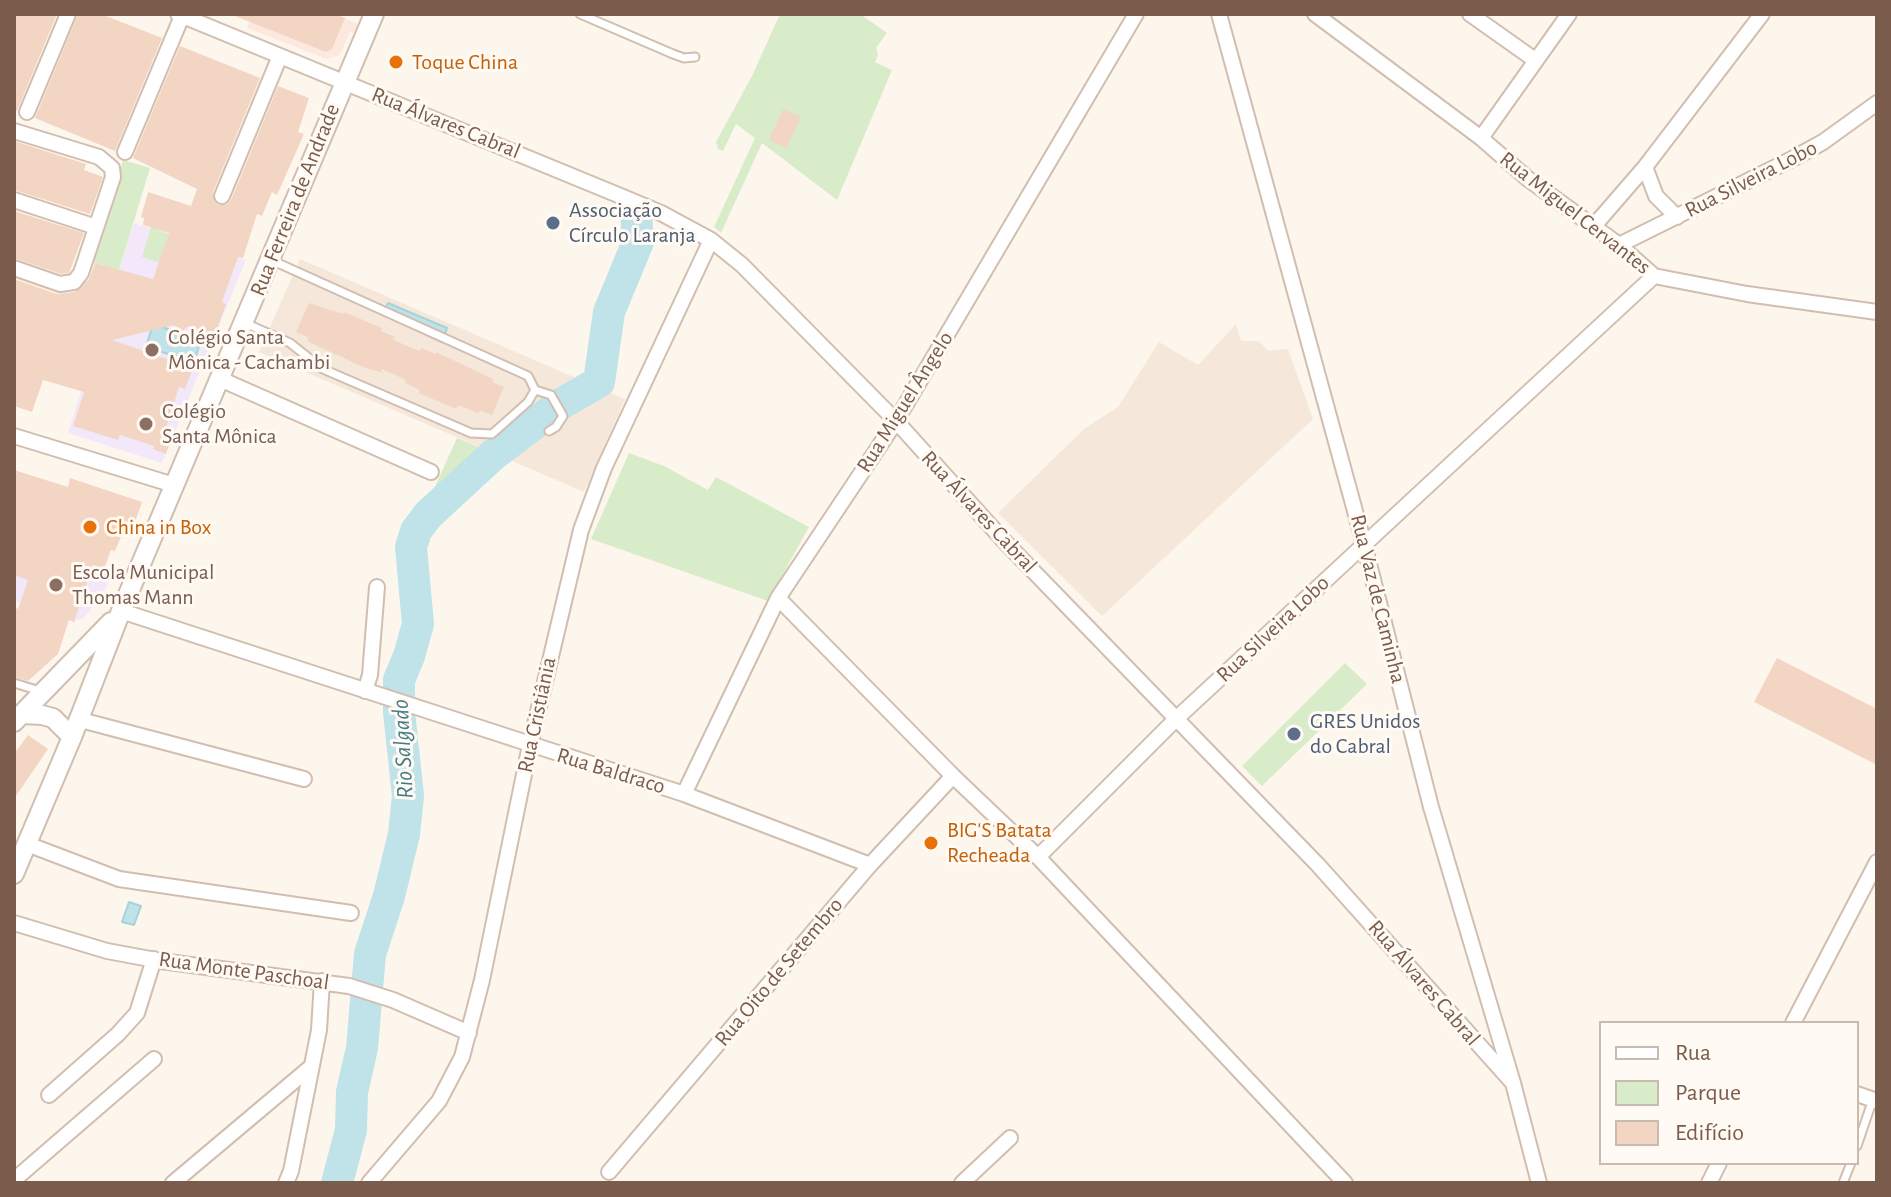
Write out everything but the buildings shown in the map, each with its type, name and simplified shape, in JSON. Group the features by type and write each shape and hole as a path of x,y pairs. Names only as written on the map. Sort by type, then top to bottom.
{"street":[{"path":"27,112 68,14"},
{"name":"Rua Ferreira de Andrade","path":"14,874 121,611 374,14"},
{"name":"Rua Miguel Ângelo","path":"684,794 778,598 896,421 1136,14"},
{"name":"Rua Vaz de Caminha","path":"1219,14 1364,544 1431,807 1513,1083 1539,1183"},
{"name":"Rua Miguel Cervantes","path":"1315,14 1481,138 1528,179 1619,245 1654,276 1747,294 1877,312"},
{"path":"1470,14 1535,60"},
{"path":"1481,138 1569,14"},
{"path":"1593,227 1645,167 1762,14"},
{"path":"125,152 180,15"},
{"name":"Rua Álvares Cabral","path":"180,15 661,213 711,240 742,265 896,421 1005,542 1374,925 1513,1083"},
{"path":"222,196 280,56"},
{"name":"Rua Silveira Lobo","path":"1619,245 1823,142 1877,103"},
{"path":"14,131 99,157 112,168 113,177 81,273 74,282 60,284 14,268"},
{"path":"1645,167 1656,196 1677,217"},
{"path":"14,200 96,227"},
{"name":"Rua Cristiânia","path":"369,1183 439,1101 451,1081 469,1033 571,563 604,468 711,240"},
{"name":"Rua Silveira Lobo","path":"1038,857 1177,718 1654,276"},
{"path":"220,379 431,472"},
{"path":"14,436 174,485"},
{"path":"368,693 377,587"},
{"path":"778,598 953,776 1038,857 1345,1183"},
{"path":"18,718 121,611"},
{"name":"Rua Baldraco","path":"121,611 684,794 870,865"},
{"path":"18,718 42,715 75,728 304,779"},
{"name":"Rua Oito de Setembro","path":"609,1172 870,865 953,776"},
{"path":"27,844 119,879 351,913"},
{"path":"1794,1021 1877,862"},
{"name":"Rua Monte Paschoal","path":"14,923 107,951 209,969 349,986 393,1000 469,1033"},
{"path":"49,1095 118,1034 137,1013 154,959"},
{"path":"286,1183 319,1030 322,981"},
{"path":"14,1180 154,1059"},
{"path":"173,1183 312,1066"},
{"path":"965,1182 1010,1138"},
{"path":"1709,1183 1718,1165"}],"lane":[{"path":"580,14 673,54 684,58 695,57"},
{"path":"270,259 528,376 535,390 551,395 561,413 563,419 549,431"},
{"path":"245,323 290,343 323,369 471,433 492,434 528,402 535,390"},
{"path":"14,683 42,692"},
{"path":"1859,1141 1875,1100"}],"shaded area":[{"path":"253,14 335,14 360,25 356,34 350,31 340,55 327,59 247,28"},
{"name":"Colégio Santa Mônica - Cachambi","path":"134,223 246,260 162,463 68,433"},
{"path":"300,259 625,399 584,492 259,352"},
{"path":"1236,324 1241,341 1259,341 1268,351 1288,349 1313,419 1102,616 998,513 1084,429 1118,407 1159,342 1198,365"},
{"path":"14,541 112,574 85,617 74,622 14,601"}],"green space":[{"path":"780,14 860,14 887,33 876,48 878,54 875,62 892,70 837,200 762,143 721,233 714,227 755,138 736,124 723,151 718,149 716,142 752,76"},
{"path":"123,160 150,168 119,270 92,262"},
{"path":"151,227 169,234 159,262 142,257"},
{"path":"457,438 502,457 487,469 464,499 458,498 418,539 417,562 424,563 422,597 426,619 409,666 412,668 406,689 396,685 415,618 411,616 407,560 396,556 420,510 424,511"},
{"path":"629,453 664,466 708,490 716,477 809,527 768,601 591,539"},
{"name":"GRES Unidos do Cabral","path":"1345,663 1367,684 1262,786 1242,766"}],"water":[{"path":"388,303 447,328 442,342 427,335 429,329 385,309"},
{"path":"153,324 201,340 194,362 146,347"},
{"path":"129,902 141,906 134,925 122,922"}],"waterway":[{"name":"Rio Salgado","path":"337,1183 351,1130 352,1092 362,1048 370,954 389,896 404,834 408,796 399,712 399,680 418,624 411,547 416,531 428,515 493,455 559,405 599,382 609,312 638,242 636,213"}],"place":[{"name":"Toque China","path":"396,62"},
{"name":"Associação Círculo Laranja","path":"553,223"},
{"name":"Colégio Santa Mônica - Cachambi","path":"152,350"},
{"name":"Colégio Santa Mônica","path":"146,424"},
{"name":"China in Box","path":"90,527"},
{"name":"Escola Municipal Thomas Mann","path":"56,585"},
{"name":"GRES Unidos do Cabral","path":"1294,734"},
{"name":"BIG'S Batata Recheada","path":"931,843"}]}
